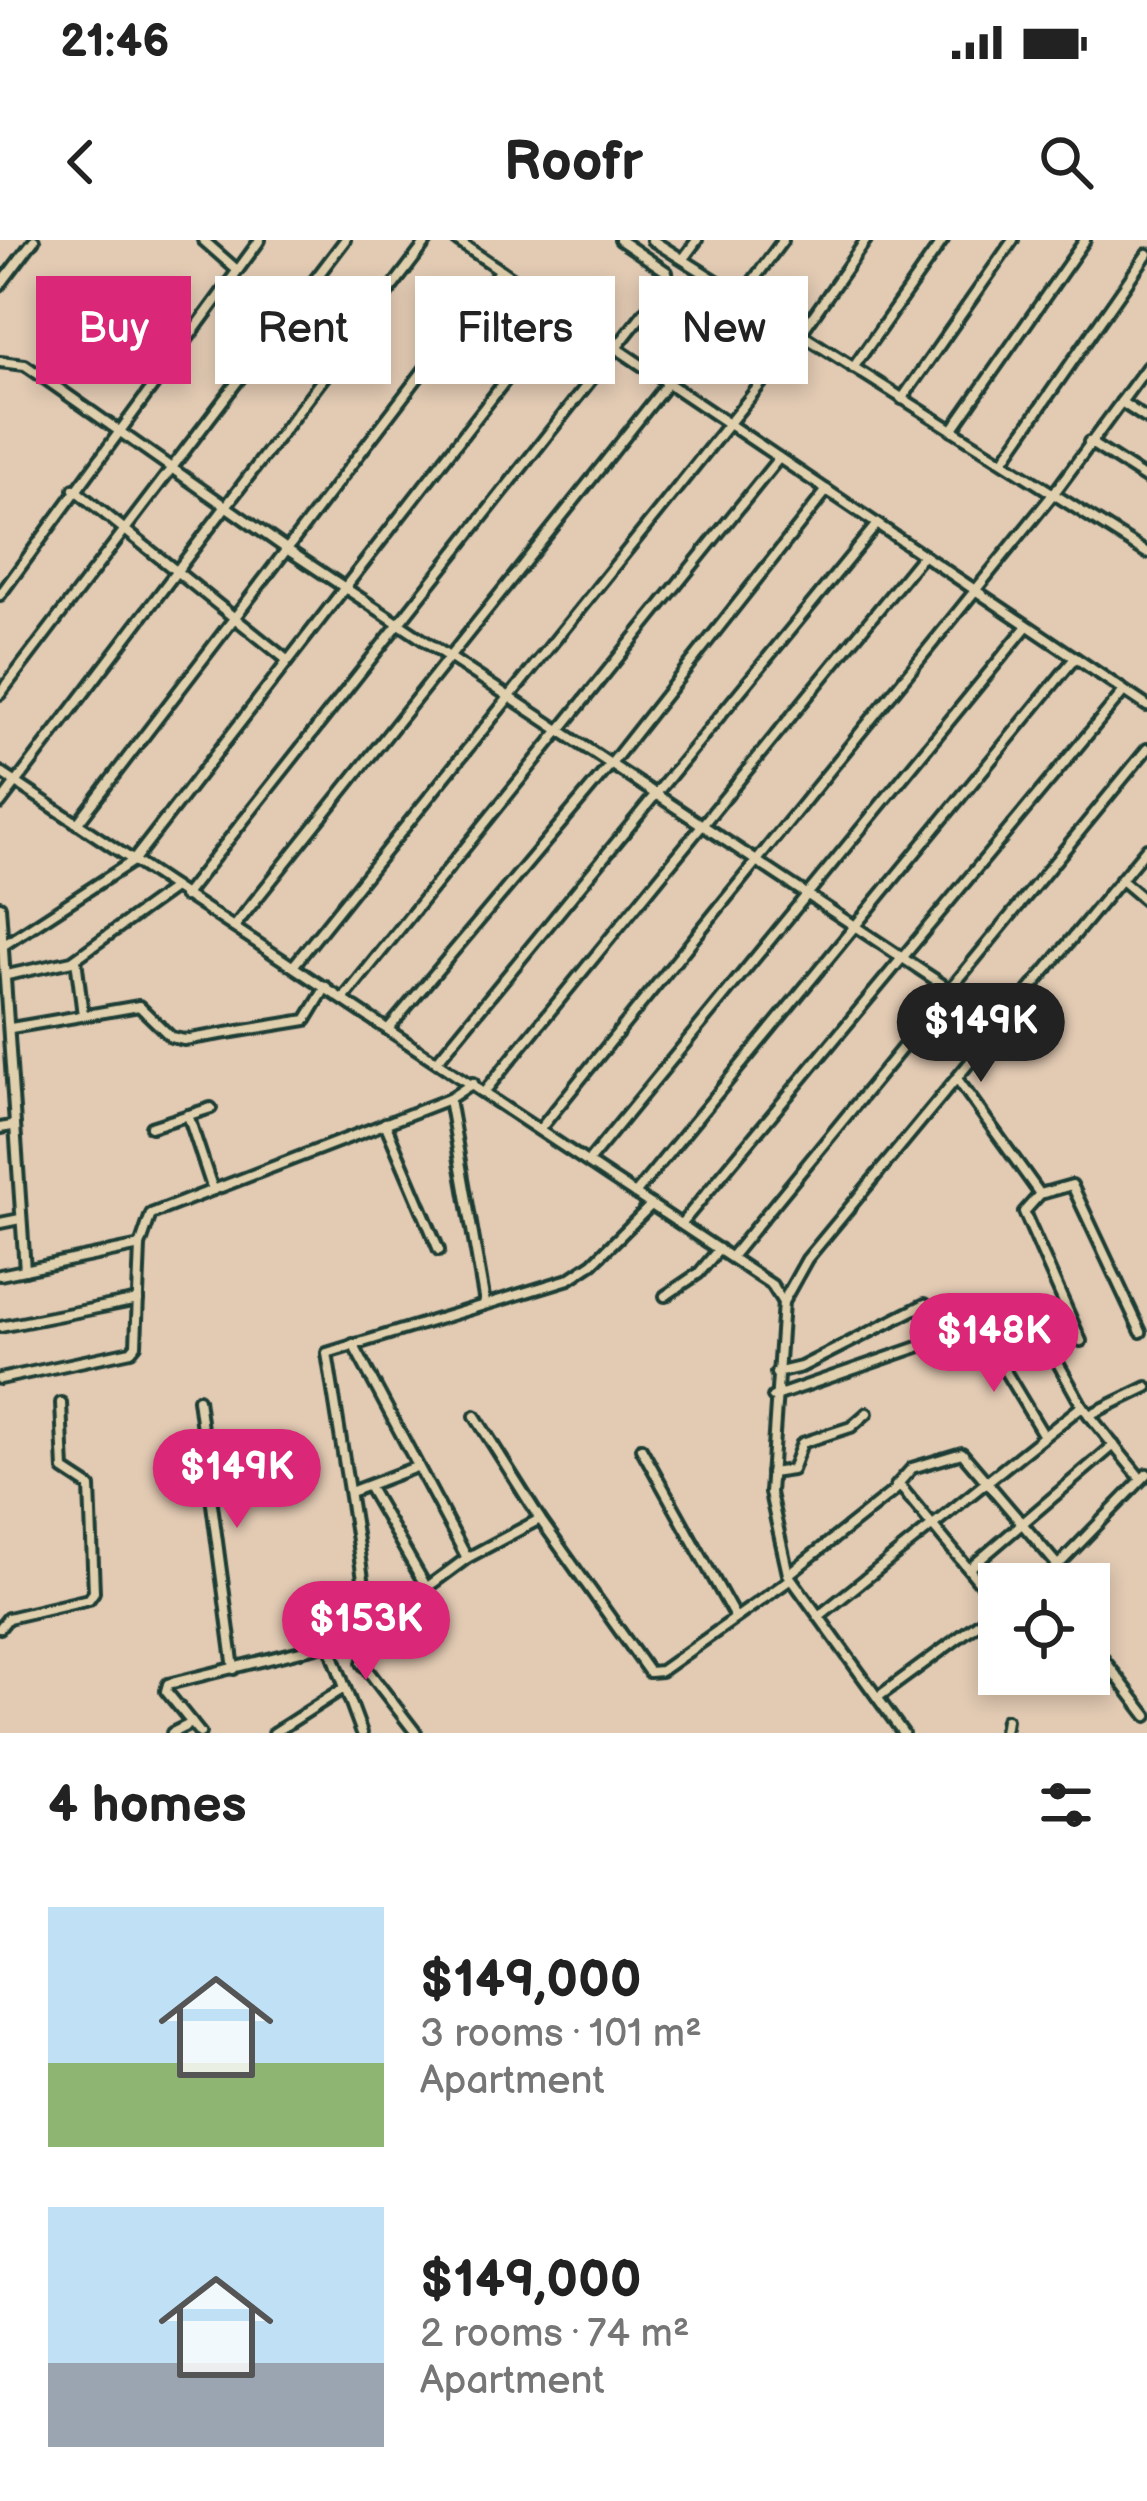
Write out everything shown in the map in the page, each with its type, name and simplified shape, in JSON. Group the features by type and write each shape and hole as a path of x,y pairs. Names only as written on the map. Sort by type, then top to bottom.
{"street":[{"path":"0,285 34,240"},
{"path":"203,240 237,270"},
{"path":"0,595 260,240"},
{"path":"0,694 344,240"},
{"path":"0,804 428,240"},
{"path":"456,240 509,276"},
{"path":"615,346 669,279 620,240"},
{"path":"652,240 709,276"},
{"path":"683,259 698,240"},
{"path":"756,276 783,240"},
{"path":"808,323 866,240"},
{"path":"853,368 943,240"},
{"path":"902,399 1013,240"},
{"path":"952,430 1085,240"},
{"path":"1003,461 1147,254"},
{"path":"77,824 500,270"},
{"path":"808,340 1147,553"},
{"path":"0,362 25,365 289,550 1002,1024"},
{"path":"540,1129 1054,493 1121,402 1143,381 1147,367"},
{"path":"4,945 134,861 502,384"},
{"path":"184,896 585,384"},
{"path":"234,927 454,658 667,384"},
{"path":"669,384 1147,706"},
{"path":"294,965 760,384"},
{"path":"1121,402 1147,419"},
{"path":"1090,442 1147,479"},
{"path":"344,998 779,458"},
{"path":"74,489 287,660"},
{"path":"389,1028 610,764 827,490"},
{"path":"438,1060 877,524"},
{"path":"485,1091 922,555"},
{"path":"588,1162 1028,626"},
{"path":"634,1193 1075,658"},
{"path":"681,1224 1124,691"},
{"path":"731,1257 1147,749"},
{"path":"0,772 731,1257 772,1285 783,1302"},
{"path":"903,1733 790,1577 770,1473 783,1302 807,1259 1147,848"},
{"path":"1121,880 1147,902"},
{"path":"7,975 76,959 174,888"},
{"path":"0,906 25,1270"},
{"path":"76,959 83,1015"},
{"path":"11,1028 139,1006 171,1037 184,1040 306,1020 326,987"},
{"path":"0,1078 11,1076"},
{"path":"958,1080 1040,1193"},
{"path":"0,1379 130,1351 136,1345 140,1246 151,1214 449,1099 473,1083"},
{"path":"449,1099 485,1303"},
{"path":"151,1127 211,1108"},
{"path":"188,1115 213,1190"},
{"path":"385,1123 440,1250"},
{"path":"0,1128 12,1126"},
{"path":"0,1174 16,1171"},
{"path":"1081,1341 1024,1212 1040,1193 1072,1185 1141,1332"},
{"path":"376,1627 368,1603 327,1353 574,1276 651,1204"},
{"path":"0,1223 20,1219"},
{"path":"0,1275 140,1246"},
{"path":"665,1296 699,1274 719,1250"},
{"path":"0,1327 138,1300"},
{"path":"773,1396 941,1339 925,1304 801,1367 776,1373"},
{"path":"1030,1313 1086,1410 1144,1476 1063,1563"},
{"path":"981,1331 1044,1436"},
{"path":"353,1344 467,1558"},
{"path":"819,1616 1044,1436 1086,1410 1146,1388"},
{"path":"198,1399 234,1669"},
{"path":"0,1628 8,1618 89,1599 94,1592 90,1487 64,1470 61,1403"},
{"path":"770,1473 792,1470 802,1443 850,1427 867,1413"},
{"path":"476,1416 540,1519 649,1672 661,1671 790,1577 912,1468 959,1453 1056,1563"},
{"path":"969,1569 1114,1445"},
{"path":"641,1448 735,1617"},
{"path":"353,1492 416,1467"},
{"path":"368,1486 428,1590"},
{"path":"894,1488 907,1489 978,1580"},
{"path":"200,1733 166,1687 330,1647 376,1627 467,1558 540,1519"},
{"path":"878,1697 978,1623"},
{"path":"330,1647 362,1733"},
{"path":"362,1663 416,1732"},
{"path":"1110,1668 1147,1717"},
{"path":"274,1733 344,1688"},
{"path":"1004,1733 1006,1720"},
{"path":"172,1733 192,1723"}]}
